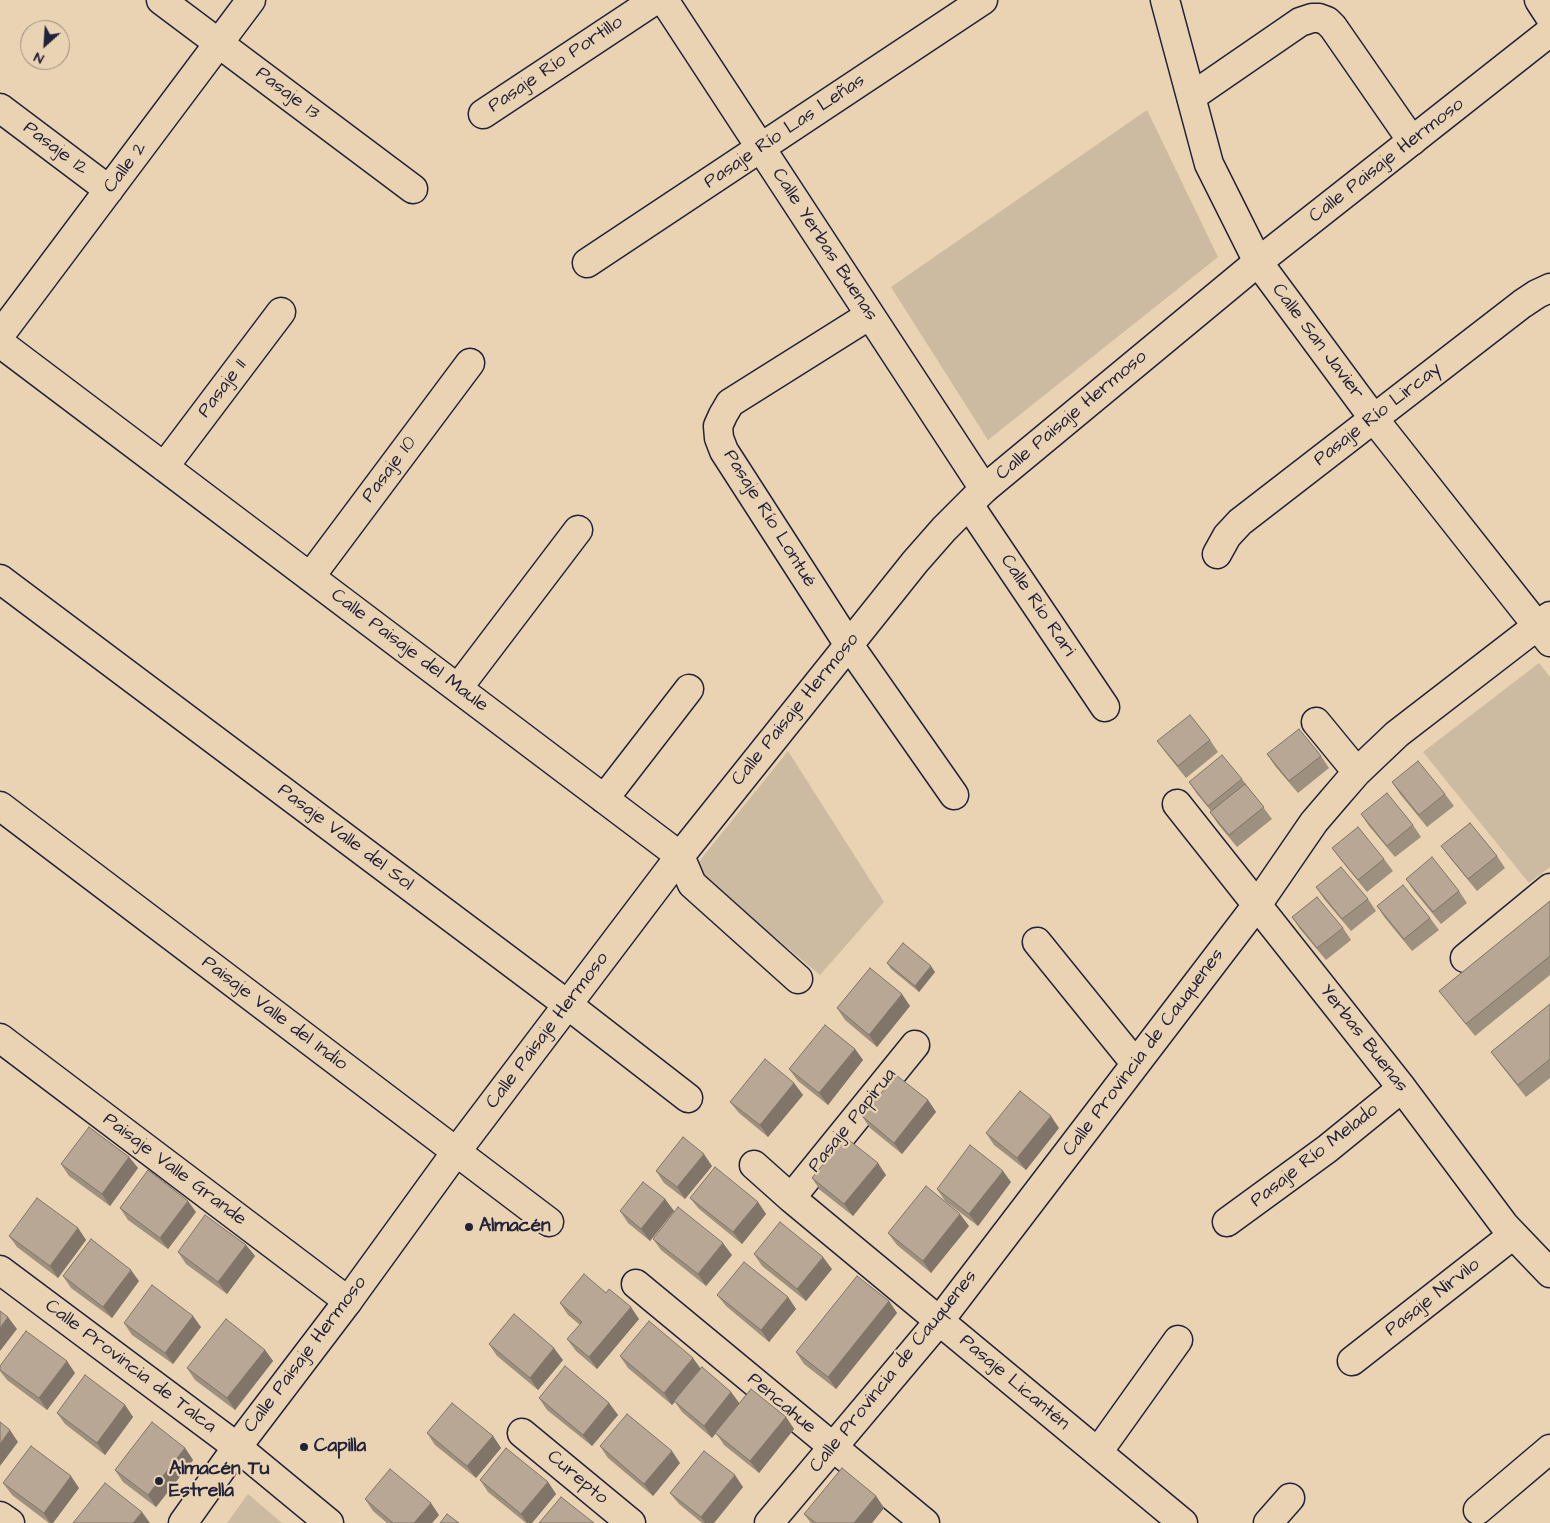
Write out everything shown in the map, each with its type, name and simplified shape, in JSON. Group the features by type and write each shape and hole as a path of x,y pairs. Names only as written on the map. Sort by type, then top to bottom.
{"street":[{"name":"Pasaje 13","path":"161,0 413,189"},
{"name":"Calle 2","path":"0,335 251,0"},
{"name":"Pasaje Río Portillo","path":"483,114 655,0"},
{"name":"Calle Yerbas Buenas","path":"664,0 870,316 977,497"},
{"name":"Pasaje Río Las Leñas","path":"587,263 983,0"},
{"name":"Calle San Javier","path":"1165,0 1209,164 1258,262 1374,418 1546,628"},
{"path":"1539,0 1550,17"},
{"path":"1191,97 1300,22 1319,18 1327,21 1333,27 1412,141"},
{"name":"Calle Paisaje Hermoso","path":"183,1523 237,1447 348,1302 456,1152 680,856 915,562 944,529 977,497 1258,262 1550,32"},
{"name":"Pasaje 12","path":"0,108 109,190"},
{"name":"Pasaje Río Lircay","path":"1217,554 1227,536 1240,522 1522,304 1550,288"},
{"name":"Pasaje 11","path":"164,467 282,312"},
{"name":"Pasaje Río Lontué","path":"870,316 730,403 718,426 719,438 724,451 849,645 954,795"},
{"name":"Calle Paisaje del Maule","path":"0,343 680,856 692,884 798,979"},
{"name":"Pasaje 10","path":"310,577 470,363"},
{"name":"Calle Río Rari","path":"977,497 1105,707"},
{"path":"458,688 578,530"},
{"name":"Pasaje Valle del Sol","path":"0,579 568,1005 688,1098"},
{"name":"Calle Provincia de Cauquenes","path":"769,1523 940,1320 1257,905 1314,822 1357,772 1397,734 1546,628"},
{"path":"604,799 689,689"},
{"path":"1316,722 1357,772"},
{"name":"Yerbas Buenas","path":"1177,804 1402,1088 1513,1235 1550,1273"},
{"name":"Paisaje Valle del Indio","path":"0,806 549,1222"},
{"path":"1465,958 1550,888"},
{"path":"1037,942 1136,1063"},
{"name":"Paisaje Valle Grande","path":"0,1038 348,1302"},
{"name":"Pasaje Papirua","path":"791,1198 915,1045"},
{"name":"Pasaje Río Melado","path":"1227,1222 1328,1149 1402,1088"},
{"name":"Pasaje Licantén","path":"754,1165 791,1198 1183,1523"},
{"name":"Pasaje Nirvilo","path":"1352,1361 1513,1235"},
{"name":"Calle Provincia de Talca","path":"0,1270 237,1447 329,1523"},
{"name":"Pencahue","path":"636,1284 925,1523"},
{"path":"1098,1452 1178,1340"},
{"name":"Curepto","path":"522,1433 631,1523"},
{"path":"1478,1510 1550,1449"},
{"path":"1268,1523 1290,1498"},
{"path":"0,1516 10,1523"}],"shaded area":[{"path":"1147,110 1218,257 988,440 891,287"},
{"path":"1539,663 1550,677 1550,867 1529,883 1423,752"},
{"path":"788,751 884,902 820,975 693,869"},
{"path":"248,1494 282,1523 227,1523"}],"building":[{"path":"1190,715 1210,740 1178,766 1157,741"},
{"path":"1299,729 1321,756 1289,781 1267,754"},
{"path":"1222,755 1242,779 1208,806 1189,782"},
{"path":"1418,761 1445,794 1419,815 1392,782"},
{"path":"1245,784 1264,807 1229,835 1210,812"},
{"path":"1387,793 1413,825 1387,846 1361,814"},
{"path":"1470,823 1497,856 1468,879 1441,846"},
{"path":"1358,827 1384,859 1358,880 1332,848"},
{"path":"1432,857 1459,891 1433,912 1406,879"},
{"path":"1341,867 1368,899 1342,919 1316,887"},
{"path":"1403,885 1430,918 1404,939 1377,906"},
{"path":"1317,897 1343,928 1317,948 1292,917"},
{"path":"1550,901 1550,956 1466,1024 1439,991"},
{"path":"903,943 931,966 915,986 887,963"},
{"path":"870,968 902,994 869,1035 837,1008"},
{"path":"1550,1004 1550,1059 1518,1085 1491,1052"},
{"path":"825,1025 855,1049 819,1093 789,1069"},
{"path":"765,1059 794,1083 760,1125 730,1102"},
{"path":"896,1075 928,1100 894,1143 862,1116"},
{"path":"1020,1091 1051,1116 1017,1158 986,1133"},
{"path":"89,1127 129,1157 102,1194 61,1164"},
{"path":"683,1137 704,1154 677,1187 656,1171"},
{"path":"845,1137 878,1163 844,1204 812,1178"},
{"path":"970,1145 1003,1171 969,1214 937,1189"},
{"path":"715,1167 758,1202 733,1232 690,1198"},
{"path":"148,1170 188,1201 160,1238 120,1208"},
{"path":"643,1182 665,1199 641,1229 620,1211"},
{"path":"926,1186 960,1214 923,1261 888,1233"},
{"path":"37,1198 78,1228 50,1266 9,1236"},
{"path":"678,1207 723,1243 698,1274 653,1239"},
{"path":"205,1215 246,1245 218,1282 178,1252"},
{"path":"780,1222 823,1257 797,1289 754,1254"},
{"path":"91,1239 131,1270 103,1307 63,1276"},
{"path":"744,1262 788,1297 761,1330 717,1295"},
{"path":"584,1274 606,1293 609,1289 631,1307 589,1357 567,1339 582,1322 560,1303"},
{"path":"857,1276 889,1301 828,1377 796,1352"},
{"path":"152,1285 193,1316 165,1353 124,1323"},
{"path":"0,1311 8,1317 0,1328"},
{"path":"514,1314 554,1348 530,1378 489,1344"},
{"path":"226,1319 265,1350 227,1398 187,1368"},
{"path":"649,1321 693,1358 664,1393 620,1356"},
{"path":"26,1331 67,1361 39,1398 0,1370 0,1366"},
{"path":"565,1366 609,1403 583,1435 539,1398"},
{"path":"702,1367 731,1392 704,1426 674,1401"},
{"path":"85,1375 125,1405 97,1443 57,1413"},
{"path":"751,1389 786,1417 750,1461 715,1433"},
{"path":"452,1403 493,1436 467,1466 427,1433"},
{"path":"627,1414 672,1451 644,1484 600,1446"},
{"path":"0,1422 10,1430 0,1444"},
{"path":"152,1422 185,1448 148,1495 115,1470"},
{"path":"31,1446 71,1476 44,1513 3,1483"},
{"path":"506,1448 548,1482 521,1514 480,1480"},
{"path":"704,1451 735,1475 701,1517 670,1493"},
{"path":"842,1468 876,1496 854,1523 816,1523 804,1514"},
{"path":"390,1469 431,1503 414,1523 393,1523 365,1499"},
{"path":"105,1483 142,1512 133,1523 73,1523"},
{"path":"561,1497 594,1523 539,1523"},
{"path":"447,1514 459,1523 440,1523"}],"place":[{"name":"Almacén","path":"469,1227"},
{"name":"Capilla","path":"304,1447"},
{"name":"Almacén Tu Estrella","path":"159,1481"}]}
